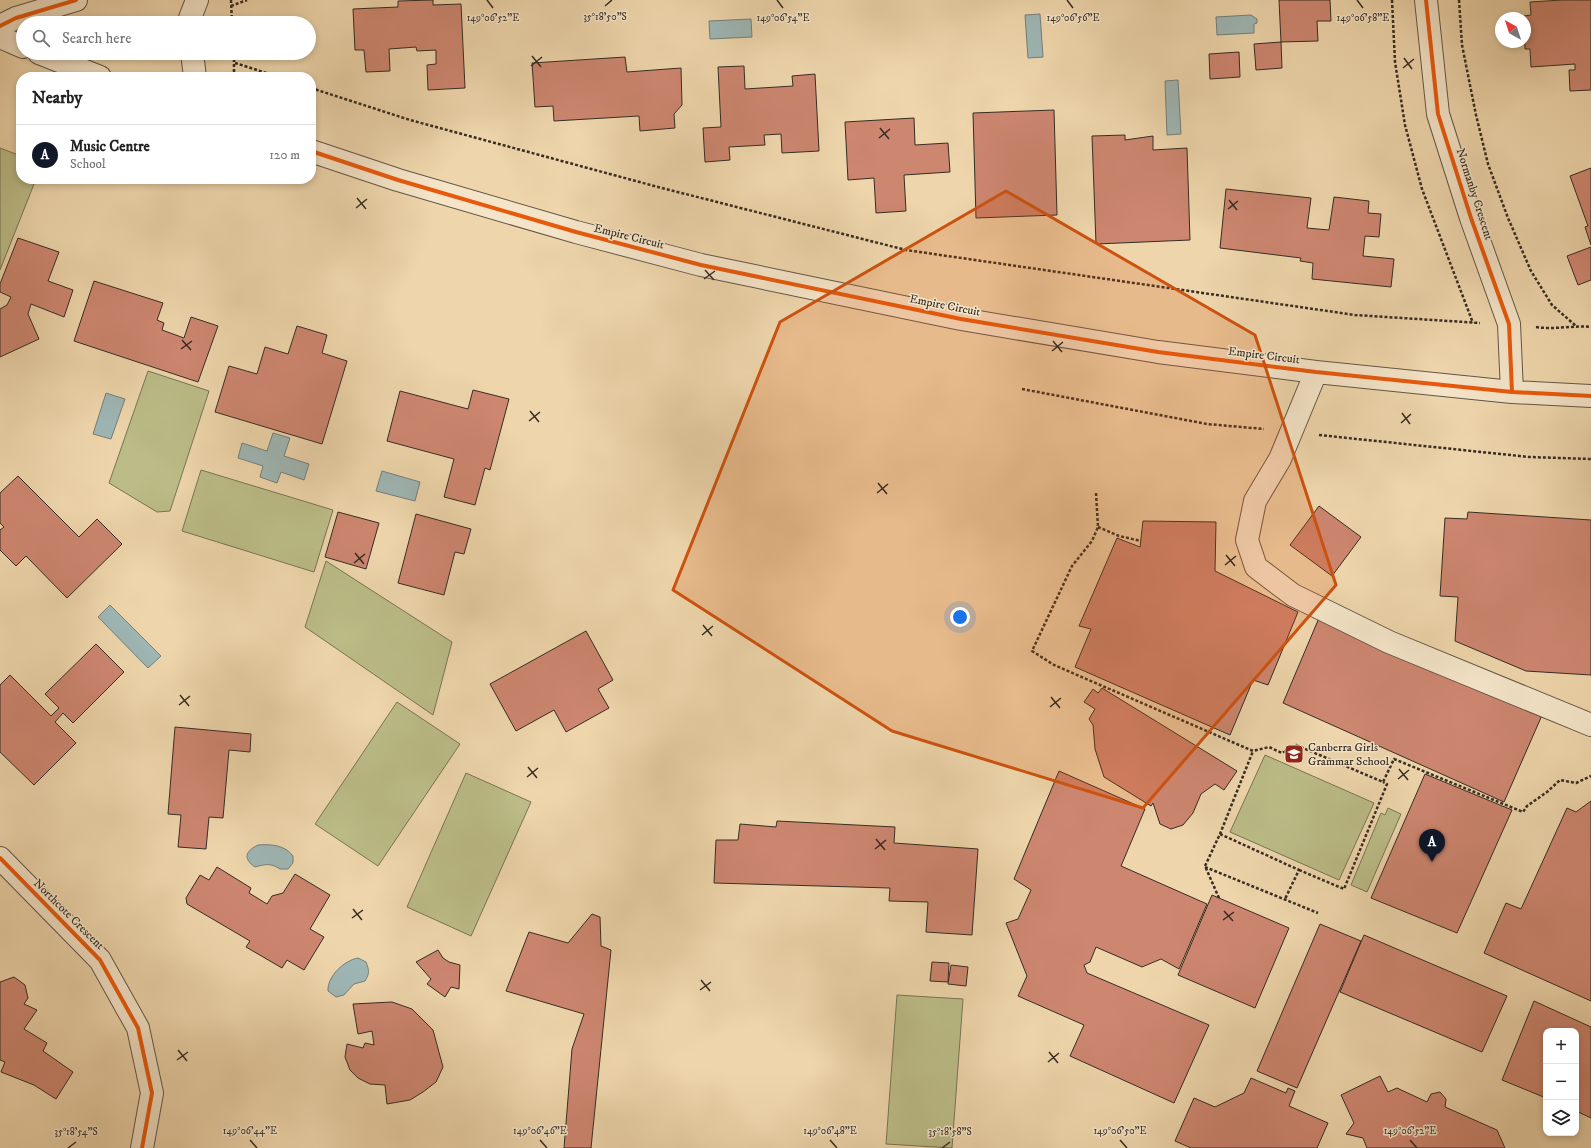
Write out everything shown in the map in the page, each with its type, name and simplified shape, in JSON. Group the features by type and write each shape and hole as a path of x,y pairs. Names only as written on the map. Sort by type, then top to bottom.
{"street":[{"path":"23,16 76,0"},
{"path":"191,16 197,0"},
{"name":"Normanby Crescent","path":"1426,0 1438,114 1471,218 1509,324 1512,392"},
{"path":"0,26 16,18"},
{"path":"0,37 16,44"},
{"path":"57,60 87,72"},
{"path":"193,60 194,72"},
{"name":"Empire Circuit","path":"316,153 398,180 576,232 701,264 961,319 1158,352 1316,372 1512,392 1591,396"},
{"path":"1316,372 1280,459 1255,502 1247,540 1256,567 1293,595 1389,642 1591,725"},
{"name":"Northcote Crescent","path":"0,858 100,960 138,1028 152,1093 142,1148"}],"path":[{"path":"231,0 232,16"},
{"path":"231,6 247,0"},
{"path":"1392,0 1395,62 1405,125 1422,189 1473,323"},
{"path":"1459,0 1462,45 1476,115 1488,164 1508,218 1531,271 1552,305 1576,326"},
{"path":"234,72 235,60"},
{"path":"235,63 263,72"},
{"path":"316,90 410,120 658,187 906,250 1355,315 1509,324 1546,329 1576,326 1591,327"},
{"path":"1096,493 1098,527 1092,541 1072,566 1032,652 1054,665 1253,751 1269,747 1282,753 1296,746 1388,784 1344,888 1299,870 1220,834"},
{"path":"1098,527 1119,536 1141,541"},
{"path":"1219,898 1205,866 1220,834 1253,751"},
{"path":"1383,782 1394,760 1524,812 1527,806 1547,792 1560,780 1576,783 1591,776"},
{"path":"1205,866 1318,913"},
{"path":"1286,899 1299,870"}],"highlighted area":[{"path":"1006,191 1255,335 1336,585 1143,808 892,731 673,590 780,322"}],"green space":[{"path":"0,148 16,154 16,184 34,184 0,270"},
{"path":"148,371 209,391 170,511 157,512 109,483"},
{"path":"201,470 333,510 314,572 182,531"},
{"path":"326,561 452,642 433,715 305,627"},
{"path":"397,702 460,744 378,866 315,824"},
{"path":"1265,755 1374,803 1339,880 1230,832"},
{"path":"466,773 531,802 471,936 407,907"},
{"path":"1388,808 1401,814 1367,892 1351,885 1381,813 1385,815"},
{"path":"897,995 963,999 952,1148 886,1144"}],"water":[{"path":"1040,14 1043,57 1028,58 1025,15"},
{"path":"1251,15 1257,19 1257,23 1254,24 1254,33 1217,35 1216,17"},
{"path":"751,19 752,37 710,39 709,21"},
{"path":"1178,80 1181,134 1167,135 1165,81"},
{"path":"106,393 125,399 111,439 93,434"},
{"path":"273,433 290,438 284,456 309,464 304,480 281,472 277,483 260,477 263,466 238,458 242,443 267,451"},
{"path":"382,471 420,482 415,501 376,491"},
{"path":"110,605 161,656 148,668 98,617"},
{"path":"258,845 273,845 282,847 293,856 293,863 288,869 280,869 268,865 255,867 247,858 247,855 250,850"},
{"path":"358,958 366,962 368,967 367,978 365,981 354,984 344,995 336,997 328,991 330,980 343,965 353,959"}],"building":[{"path":"433,0 433,5 461,4 465,88 428,90 427,65 436,64 436,50 417,51 416,47 389,49 390,71 366,72 364,50 355,50 353,9 398,7 398,1"},
{"path":"1279,0 1330,0 1331,21 1317,21 1318,41 1281,42"},
{"path":"1591,0 1591,90 1570,91 1569,70 1575,70 1575,64 1531,67 1530,49 1525,48 1531,48 1530,2"},
{"path":"1281,42 1282,68 1256,70 1254,44"},
{"path":"1239,52 1240,77 1210,79 1209,54"},
{"path":"625,57 627,72 681,68 682,105 674,114 675,128 640,131 639,116 554,121 553,106 535,107 532,63"},
{"path":"744,66 745,89 793,86 792,76 815,74 819,151 782,153 781,134 764,135 765,145 729,147 730,160 705,162 703,128 721,127 718,67"},
{"path":"1054,110 1057,215 976,218 973,113"},
{"path":"914,118 915,145 948,143 950,172 904,175 906,211 876,213 874,178 848,180 845,122"},
{"path":"1125,135 1125,140 1153,136 1153,150 1187,148 1190,240 1096,244 1092,136"},
{"path":"1591,168 1591,245 1585,227 1588,226 1570,176"},
{"path":"1226,189 1311,198 1307,228 1329,230 1334,197 1369,201 1368,213 1381,214 1379,237 1365,236 1363,256 1394,259 1391,287 1312,279 1313,263 1300,261 1301,258 1220,248"},
{"path":"18,238 59,252 48,281 73,290 64,317 31,304 28,314 39,339 0,357 0,309 7,305 11,297 0,292 0,284"},
{"path":"1591,247 1591,280 1578,285 1567,256"},
{"path":"94,281 163,303 157,320 164,323 162,330 184,338 191,317 218,326 198,382 74,341"},
{"path":"297,326 327,335 322,353 347,361 322,444 215,412 229,366 257,374 265,347 288,354"},
{"path":"473,390 509,399 490,470 485,468 475,505 444,497 454,459 387,441 400,391 468,409"},
{"path":"18,476 79,537 97,519 122,544 67,598 26,556 16,566 0,550 0,530 4,527 0,523 0,493"},
{"path":"1319,506 1361,537 1332,576 1290,545"},
{"path":"338,512 379,523 366,569 325,557"},
{"path":"1468,512 1591,520 1591,675 1526,671 1455,641 1458,597 1440,596 1445,518 1467,519"},
{"path":"416,514 471,529 464,554 455,552 444,595 398,583"},
{"path":"1143,521 1216,522 1215,571 1298,612 1268,685 1253,680 1230,735 1075,667 1091,629 1079,626 1117,538 1140,547"},
{"path":"1319,618 1543,713 1504,802 1283,703"},
{"path":"586,631 613,680 598,689 609,708 566,732 554,710 516,731 490,684"},
{"path":"96,644 124,672 73,723 63,713 55,722 76,743 34,785 0,752 0,685 10,675 51,716 59,708 45,694"},
{"path":"1102,688 1237,771 1224,790 1215,784 1201,794 1193,813 1183,825 1171,829 1160,824 1153,803 1151,806 1104,777 1095,749 1093,725 1089,719 1095,709 1084,702 1093,689 1098,693"},
{"path":"175,727 251,734 250,752 229,750 223,818 209,817 206,849 178,847 181,815 168,814"},
{"path":"1059,771 1145,809 1121,866 1207,904 1179,969 1161,959 1142,967 1096,947 1090,962 1084,965 1087,973 1209,1025 1174,1103 1070,1056 1084,1025 1018,996 1027,976 1006,923 1018,919 1031,890 1014,879"},
{"path":"1425,774 1512,810 1457,933 1371,898"},
{"path":"1591,801 1591,1001 1484,953 1506,903 1521,909 1567,808 1576,812"},
{"path":"777,821 895,827 894,843 978,849 972,935 926,932 928,902 889,901 890,888 714,883 716,840 738,840 740,824 776,827"},
{"path":"217,867 251,888 249,893 267,904 272,896 283,893 295,874 330,895 310,929 324,937 304,970 287,960 282,968 246,947 250,941 187,904 186,898 200,875 209,880"},
{"path":"1212,895 1289,928 1255,1008 1178,975"},
{"path":"592,914 600,917 601,946 611,950 591,1148 564,1148 572,1049 584,1014 506,991 529,932 568,943"},
{"path":"1320,924 1361,941 1297,1088 1257,1071"},
{"path":"1364,935 1507,996 1482,1052 1340,992"},
{"path":"438,950 443,958 449,962 460,965 459,989 451,987 445,997 427,984 431,979 416,962"},
{"path":"932,962 949,963 948,982 930,981"},
{"path":"951,965 968,967 966,986 948,984"},
{"path":"14,977 25,985 28,998 24,1004 37,1010 24,1029 47,1043 43,1051 73,1072 56,1099 34,1085 1,1072 5,1062 0,1060 0,982"},
{"path":"1534,1001 1591,1027 1591,1118 1579,1112 1579,1028 1543,1028 1543,1097 1502,1080"},
{"path":"392,1002 412,1009 433,1030 443,1067 436,1082 423,1092 410,1100 387,1104 385,1085 370,1084 358,1078 350,1070 345,1057 347,1044 363,1048 365,1043 374,1045 372,1031 358,1034 353,1004"},
{"path":"1380,1076 1388,1092 1397,1088 1427,1102 1431,1094 1440,1092 1446,1099 1445,1107 1497,1130 1505,1148 1367,1148 1363,1138 1346,1134 1354,1123 1341,1095"},
{"path":"1251,1078 1286,1093 1288,1088 1295,1091 1289,1106 1328,1123 1317,1148 1191,1148 1175,1141 1194,1098 1215,1107 1244,1093"}],"cycle path":[{"path":"23,16 76,0"},
{"path":"1426,0 1438,114 1471,218 1509,324 1512,392"},
{"path":"0,26 16,18"},
{"path":"316,153 398,180 576,232 701,265 961,319 1158,352 1316,372 1512,392 1591,396"},
{"path":"0,858 100,960 138,1028 152,1093 142,1148"}],"place":[{"name":"Canberra Girls Grammar School","path":"1294,754"},
{"name":"Music Centre","path":"1432,862"}]}
